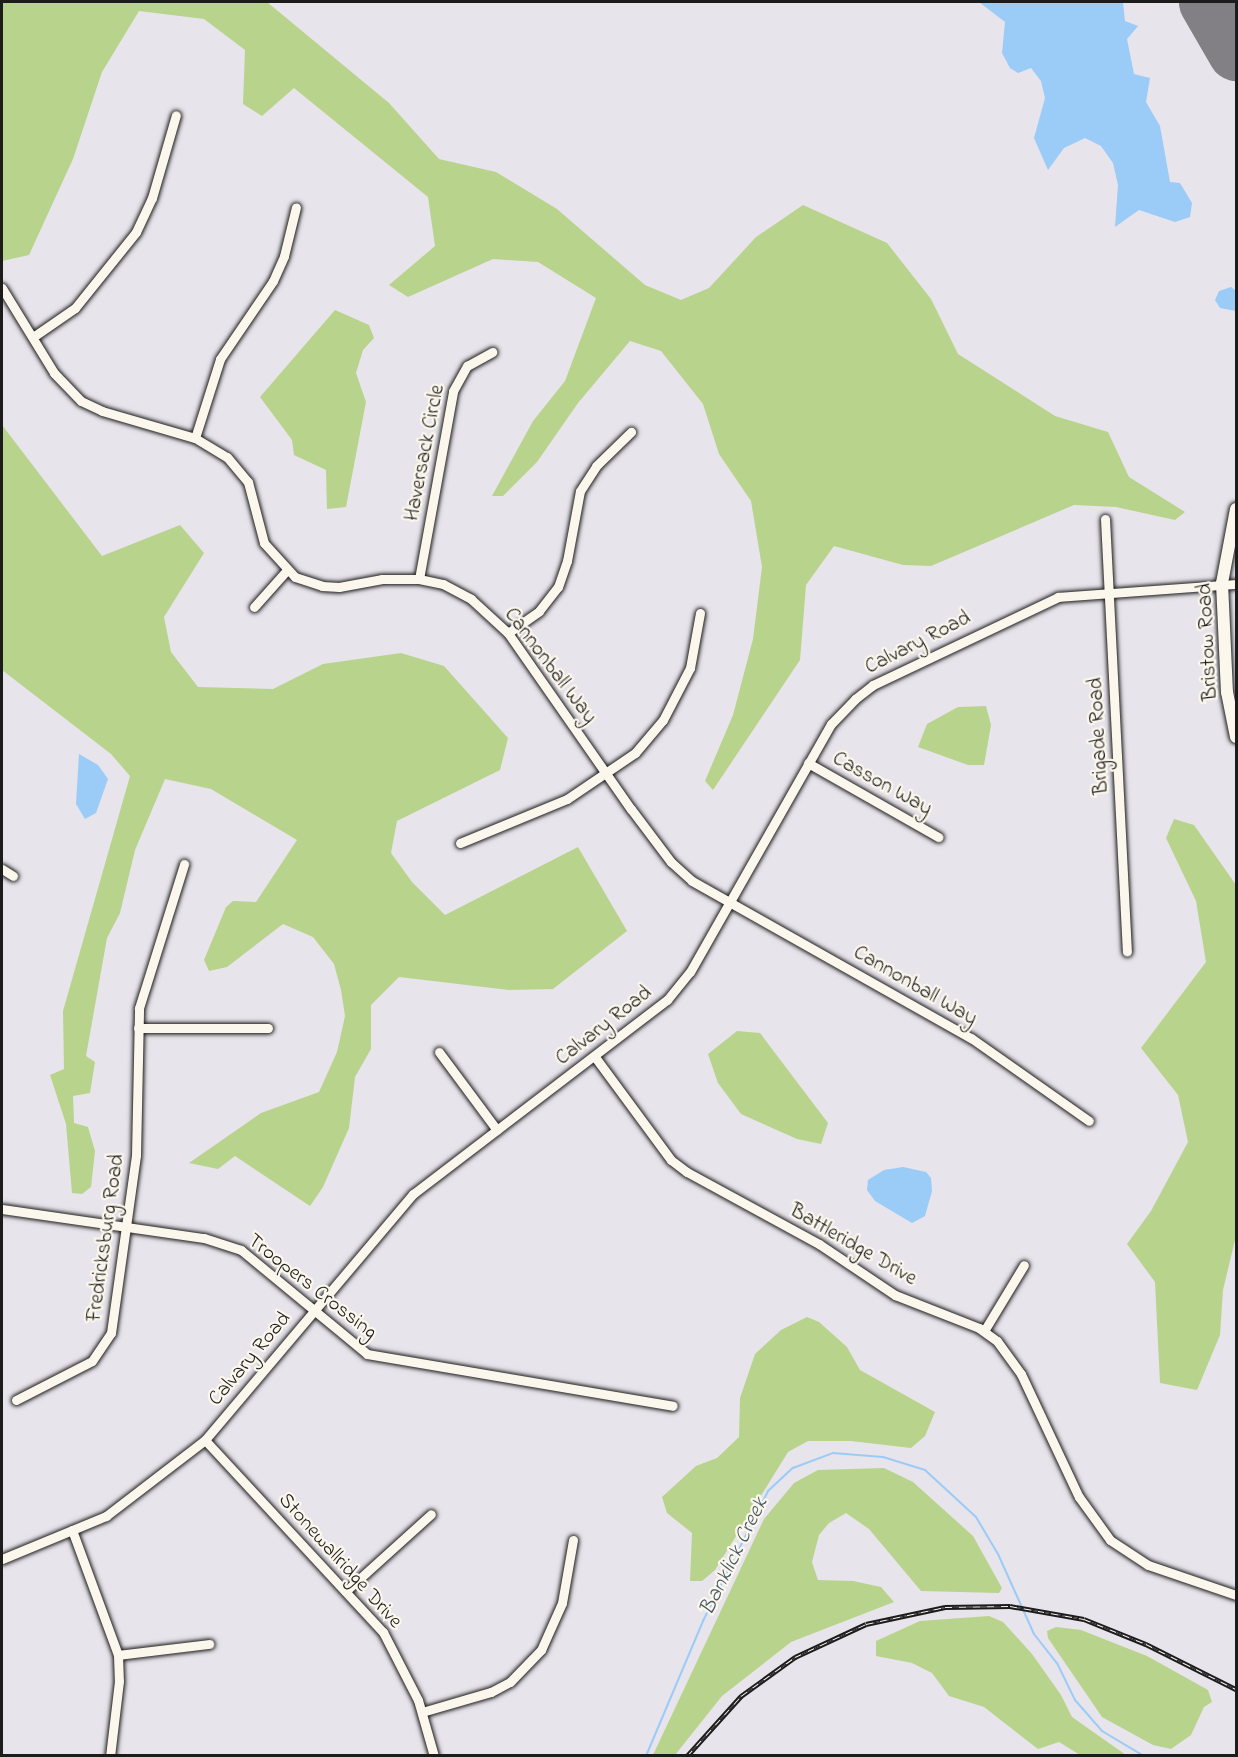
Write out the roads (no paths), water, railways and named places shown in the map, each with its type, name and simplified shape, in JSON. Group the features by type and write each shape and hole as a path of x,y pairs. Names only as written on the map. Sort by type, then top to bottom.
{"main road":[{"name":"Bristow Road","path":"1236,509 1222,582 1227,692 1236,737"}],"street":[{"path":"33,337 75,308 136,232 152,198 176,115"},
{"path":"195,438 220,359 273,281 284,256 296,207"},
{"name":"Cannonball Way","path":"2,288 54,373 81,401 102,411 195,438 227,457 248,482 264,543 287,570 322,586 419,579 443,584 471,599 508,633 605,773 671,862 692,881 971,1038 1089,1121"},
{"name":"Haversack Circle","path":"419,579 453,391 467,366 492,352"},
{"path":"508,633 539,611 558,587 567,561 580,491 596,465 631,432"},
{"name":"Brigade Road","path":"1105,519 1111,590 1127,951"},
{"path":"254,607 287,570"},
{"name":"Calvary Road","path":"2,1559 106,1516 205,1440 413,1194 640,1025 678,988 840,712 873,685 1043,601 1111,590 1222,582 1236,584"},
{"path":"460,843 567,799 635,753 663,720 690,668 700,614"},
{"name":"Casson Way","path":"808,763 938,837"},
{"name":"Fredricksburg Road","path":"16,1400 92,1361 105,1346 111,1333 136,1155 138,1028 146,981 184,864"},
{"path":"2,869 13,876"},
{"path":"138,1028 268,1028"},
{"path":"439,1053 497,1130"},
{"name":"Battleridge Drive","path":"595,1057 671,1160 687,1172 819,1244 895,1295 984,1331 1010,1355 1079,1497 1110,1540 1148,1565 1236,1595"},
{"name":"Troopers Crossing","path":"2,1209 204,1238 241,1250 313,1312 367,1354 673,1406"},
{"path":"984,1331 1024,1265"},
{"name":"Stonewallridge Drive","path":"205,1440 347,1590 395,1650 422,1712 434,1755"},
{"path":"347,1590 432,1514"},
{"path":"72,1530 118,1655 110,1755"},
{"path":"422,1712 491,1692 510,1682 541,1650 562,1603 573,1540"},
{"path":"118,1655 209,1644"}],"water":[{"path":"979,2 1123,2 1125,21 1138,26 1127,39 1134,74 1150,78 1146,102 1160,126 1170,182 1180,183 1192,203 1190,217 1175,222 1139,210 1115,227 1118,185 1113,163 1101,146 1085,138 1064,148 1048,170 1034,138 1045,98 1041,81 1031,68 1018,73 1010,68 1002,53 1005,22"},
{"path":"1231,287 1236,291 1236,311 1220,308 1215,300 1219,291"},
{"path":"79,754 98,765 108,779 96,813 85,819 76,804"},
{"path":"903,1167 926,1172 931,1178 932,1191 925,1216 912,1223 875,1201 867,1190 868,1180 884,1170"}],"waterway":[{"name":"Banklick Creek","path":"646,1756 703,1621 768,1491 793,1468 833,1453 883,1457 925,1470 976,1517 998,1554 1034,1634 1057,1663 1075,1700 1102,1731 1144,1756"}],"railway":[{"path":"687,1756 741,1696 795,1657 866,1624 945,1607 1010,1606 1084,1619 1146,1644 1236,1689"}]}
